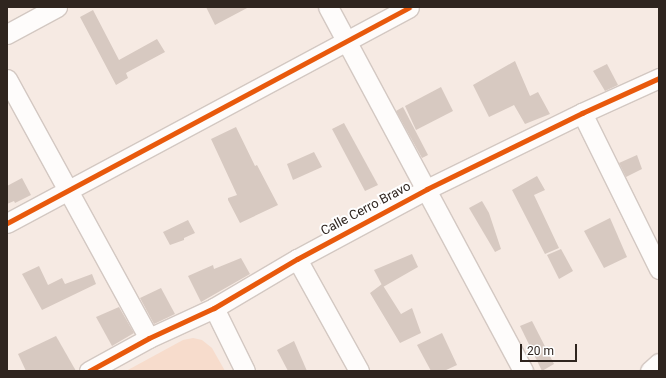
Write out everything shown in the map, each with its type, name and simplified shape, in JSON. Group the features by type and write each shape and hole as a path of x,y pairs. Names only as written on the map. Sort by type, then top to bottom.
{"street":[{"path":"7,34 57,7"},
{"path":"328,7 427,189 523,371"},
{"path":"7,222 345,39 408,7"},
{"name":"Calle Cerro Bravo","path":"89,371 149,338 214,308 297,259 427,189 582,113 659,78"},
{"path":"7,79 149,338"},
{"path":"582,113 659,269"},
{"path":"297,259 359,371"},
{"path":"214,308 245,371"},
{"path":"650,371 659,362"}],"shaded area":[{"path":"193,338 202,340 212,348 225,371 126,371 183,340"}],"building":[{"path":"206,7 249,7 215,25"},
{"path":"93,10 119,60 157,39 165,52 126,73 128,78 116,85 80,17"},
{"path":"515,61 530,96 538,92 550,114 525,124 514,105 489,117 473,85"},
{"path":"607,64 618,85 605,91 593,71"},
{"path":"441,87 453,111 416,130 405,106"},
{"path":"403,107 428,155 422,158 396,111"},
{"path":"344,123 378,185 365,191 332,129"},
{"path":"236,127 255,166 257,165 278,205 240,223 228,200 228,198 237,195 211,139"},
{"path":"314,152 322,167 293,180 287,164"},
{"path":"637,155 642,169 626,177 619,163"},
{"path":"537,176 545,190 534,195 559,248 545,254 512,190"},
{"path":"22,178 31,195 15,203 14,201 7,204 7,186"},
{"path":"482,201 489,213 501,249 495,252 469,208"},
{"path":"610,218 627,257 604,268 584,231"},
{"path":"188,220 195,233 184,238 184,240 170,245 163,232"},
{"path":"561,249 573,271 559,279 547,255"},
{"path":"412,254 418,267 383,287 374,270"},
{"path":"241,258 250,274 201,302 188,276 213,265 214,269"},
{"path":"39,266 48,285 62,278 65,284 92,274 96,284 42,310 22,274"},
{"path":"382,284 401,314 412,308 421,333 400,343 370,293"},
{"path":"161,288 175,314 154,324 140,298"},
{"path":"119,307 134,333 112,346 96,317"},
{"path":"532,321 554,364 542,371 520,326"},
{"path":"442,333 457,365 444,371 431,371 417,345"},
{"path":"56,336 76,371 26,371 18,354"},
{"path":"294,341 307,371 288,371 277,350"}],"cycle path":[{"path":"7,223 409,7"},
{"path":"89,371 149,338 214,308 297,259 427,189 582,113 659,78"}]}
